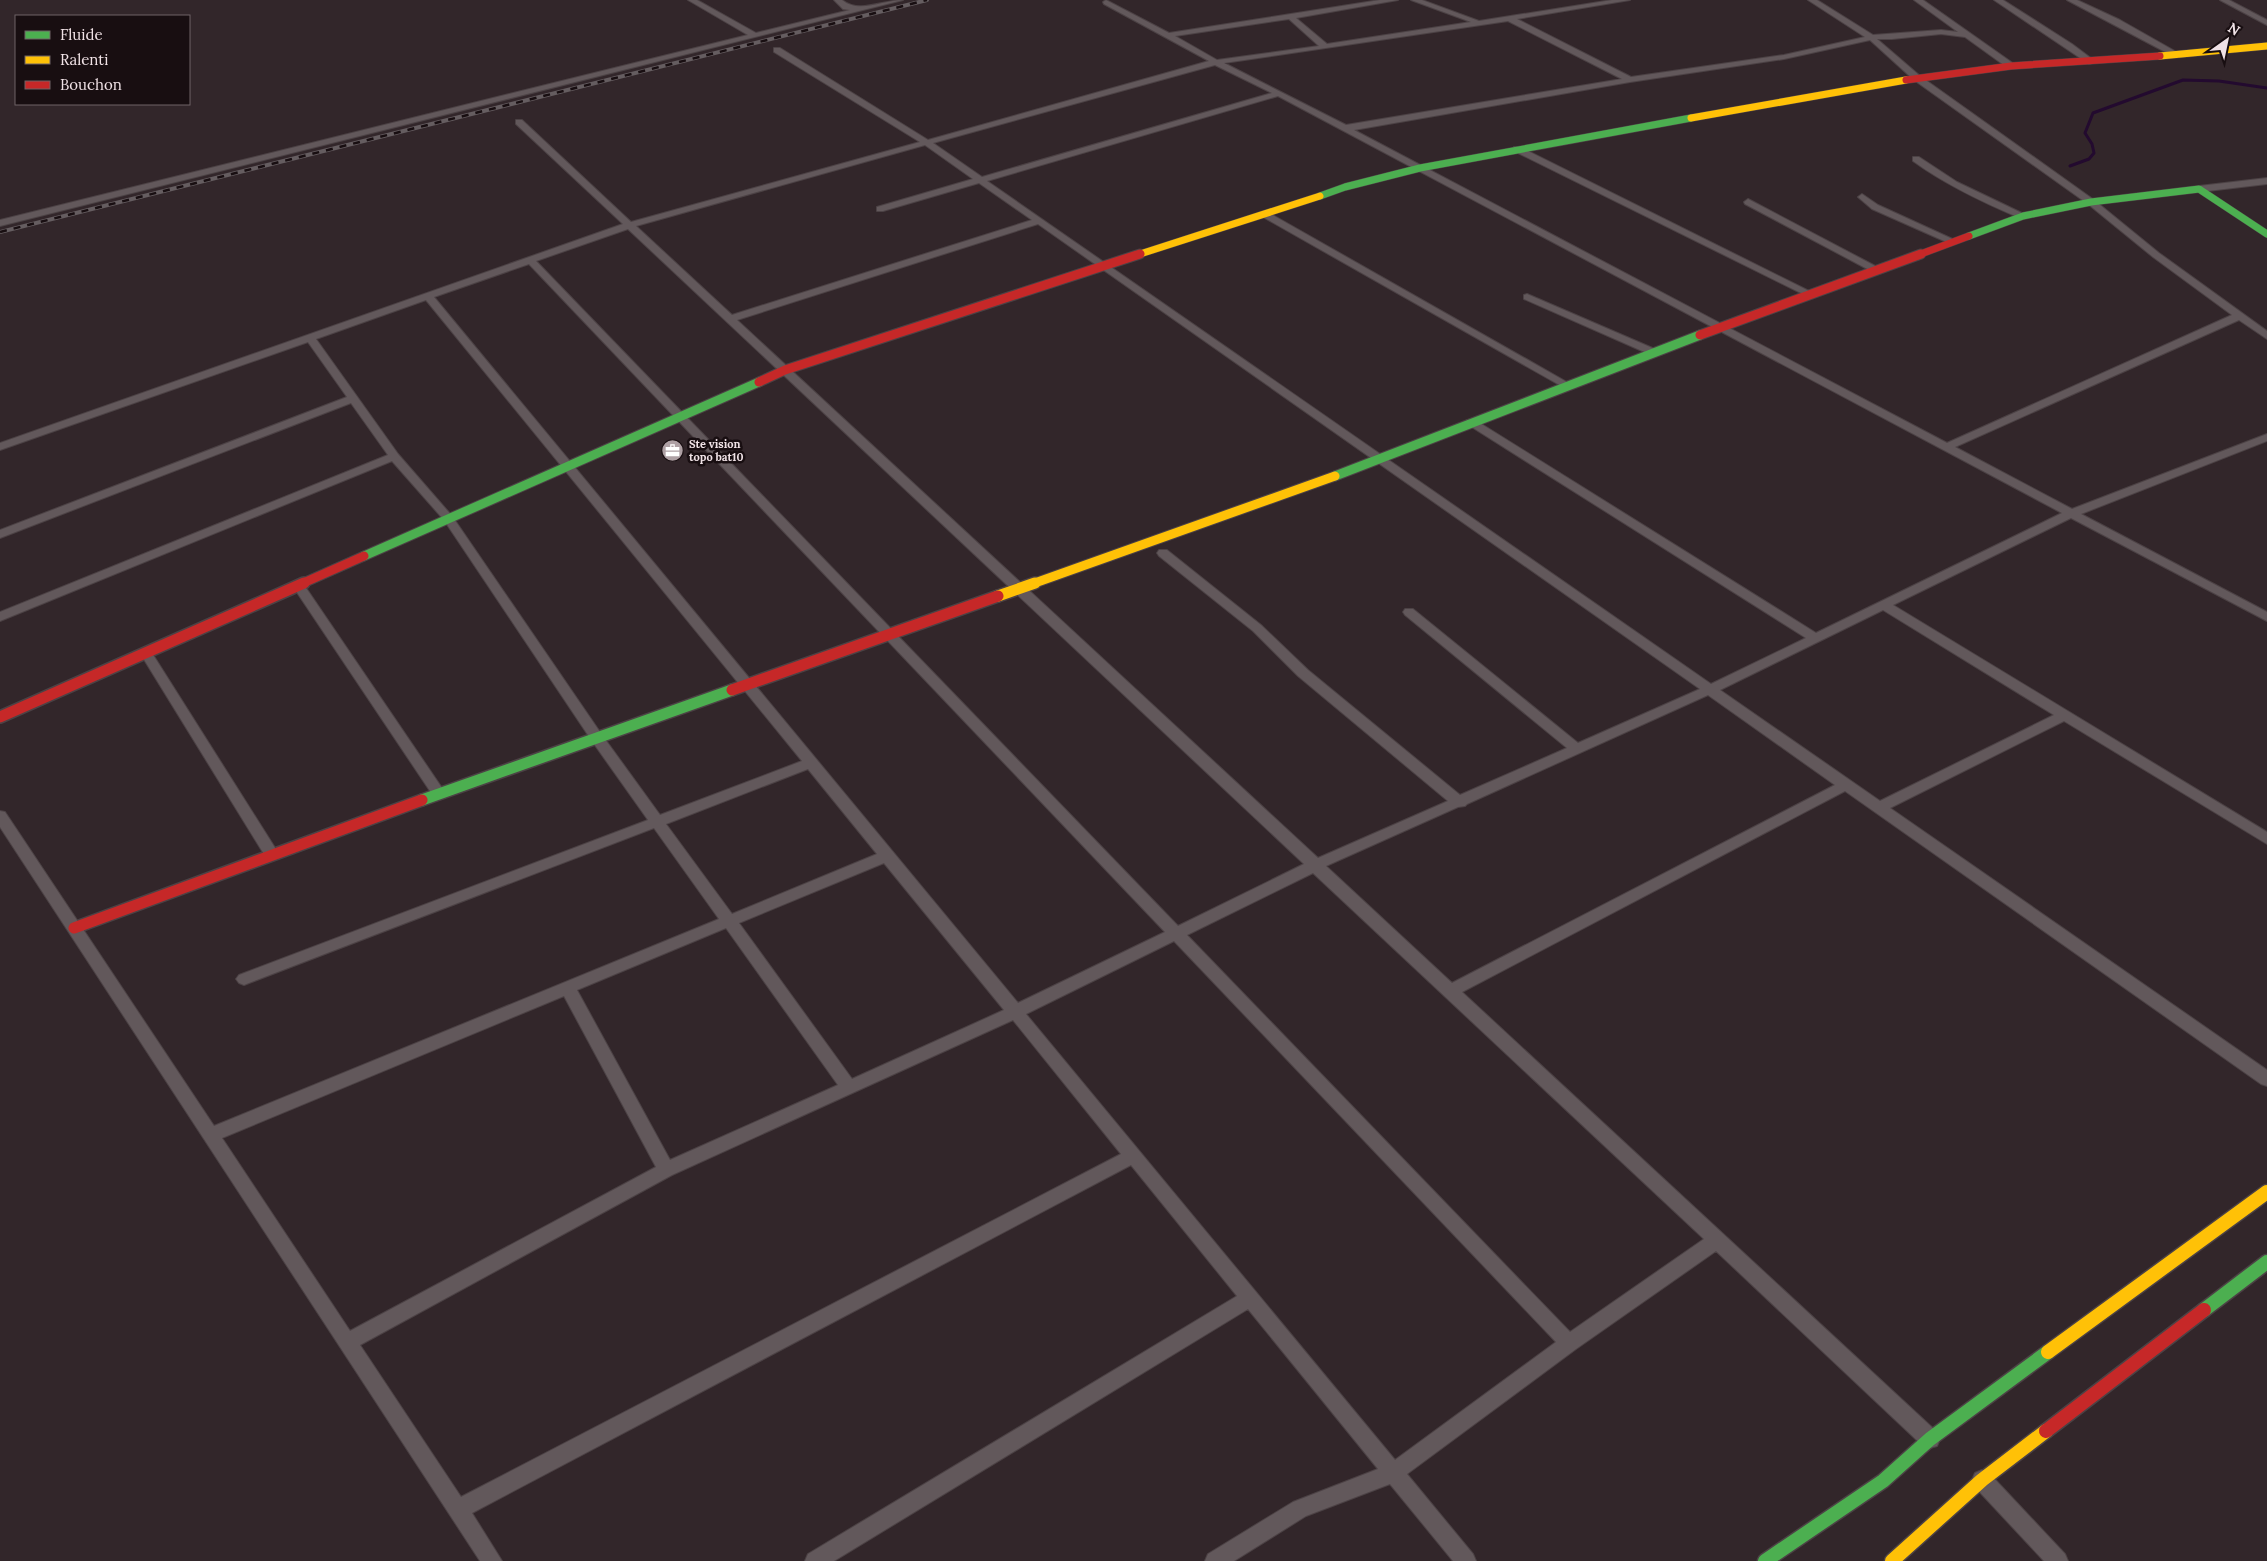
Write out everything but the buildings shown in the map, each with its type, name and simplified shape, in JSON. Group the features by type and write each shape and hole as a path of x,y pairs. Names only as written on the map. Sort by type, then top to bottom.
{"street":[{"path":"692,0 755,36"},
{"path":"838,0 846,7 861,9"},
{"path":"0,223 899,0"},
{"path":"1170,35 1394,0"},
{"path":"1415,0 1479,22"},
{"path":"0,447 630,225 1216,62 1509,18 1595,2 1626,0"},
{"path":"1812,0 1872,38 1916,78 2090,202 2156,255 2267,336"},
{"path":"1918,0 2011,66"},
{"path":"1998,0 2018,15 2067,42 2092,62"},
{"path":"2071,0 2176,54"},
{"path":"2224,0 2267,23"},
{"path":"1108,2 1216,62 1280,93 2267,617"},
{"path":"1290,16 1325,47"},
{"path":"1509,18 1630,80"},
{"path":"1346,128 1379,124 1630,80 1784,57 1872,38 1934,32 1968,35"},
{"path":"0,717 785,370 1103,266 1266,216 1345,187 1420,168 1517,149 1916,78 2011,66 2092,62 2267,46"},
{"path":"777,50 926,142 2267,1079"},
{"path":"880,209 1280,93"},
{"path":"519,122 1930,1439"},
{"path":"1517,149 1810,294"},
{"path":"1916,159 1930,171 1981,199 2024,216"},
{"path":"74,928 438,794 1380,460 1471,422 1653,352 2024,216 2090,202 2267,181"},
{"path":"2199,189 2267,234"},
{"path":"1862,197 1875,207 1954,242"},
{"path":"1748,202 1876,270"},
{"path":"1266,216 1567,385"},
{"path":"731,319 1039,221"},
{"path":"530,260 1569,1343"},
{"path":"428,296 1466,1561"},
{"path":"1526,297 1653,352"},
{"path":"1947,447 2239,316"},
{"path":"310,338 394,456 448,518 597,738 848,1086"},
{"path":"0,534 353,398"},
{"path":"1471,422 1816,638"},
{"path":"348,1342 666,1170 1015,1012 1316,866 1709,690 2072,513 2267,437"},
{"path":"0,617 394,456"},
{"path":"1163,553 1257,628 1303,673 1460,803"},
{"path":"298,585 438,794"},
{"path":"1884,604 2063,716 2267,838"},
{"path":"1409,612 1577,749"},
{"path":"146,653 272,854"},
{"path":"1879,808 2063,716"},
{"path":"244,980 811,763"},
{"path":"1450,990 1846,785"},
{"path":"2,823 74,928 492,1561"},
{"path":"210,1135 887,856"},
{"path":"567,987 666,1170"},
{"path":"458,1509 1133,1156"},
{"path":"1764,1561 1883,1481 1930,1439 2267,1192"},
{"path":"1215,1561 1300,1509 1393,1473 1569,1343 1717,1240"},
{"path":"1892,1561 1982,1480 2267,1262"},
{"path":"815,1561 1250,1298"},
{"path":"1982,1480 2058,1561"}],"waterway":[{"path":"2070,166 2089,159 2094,153 2092,144 2085,133 2093,113 2183,80 2219,81 2267,88"}],"railway":[{"path":"0,232 927,0"}],"traffic: fast":[{"path":"1320,196 1345,187 1420,168 1691,118"},
{"path":"1969,236 2023,216 2091,202 2199,189 2267,234"},
{"path":"1335,476 1700,335"},
{"path":"364,556 759,382"},
{"path":"422,800 732,690"},
{"path":"2204,1310 2267,1262"},
{"path":"1765,1561 1883,1481 1930,1439 2048,1352"}],"traffic: slow":[{"path":"2160,56 2267,46"},
{"path":"1691,118 1906,80"},
{"path":"1140,254 1320,196"},
{"path":"998,596 1335,476"},
{"path":"2048,1352 2267,1192"},
{"path":"1892,1561 1982,1480 2046,1431"}],"traffic: jam":[{"path":"1906,80 2011,66 2160,56"},
{"path":"1700,335 1969,236"},
{"path":"759,382 785,370 1140,254"},
{"path":"0,717 364,556"},
{"path":"732,690 998,596"},
{"path":"74,928 422,800"},
{"path":"2046,1431 2204,1310"}],"place":[{"name":"Ste vision topo bat10","path":"673,450"}]}
